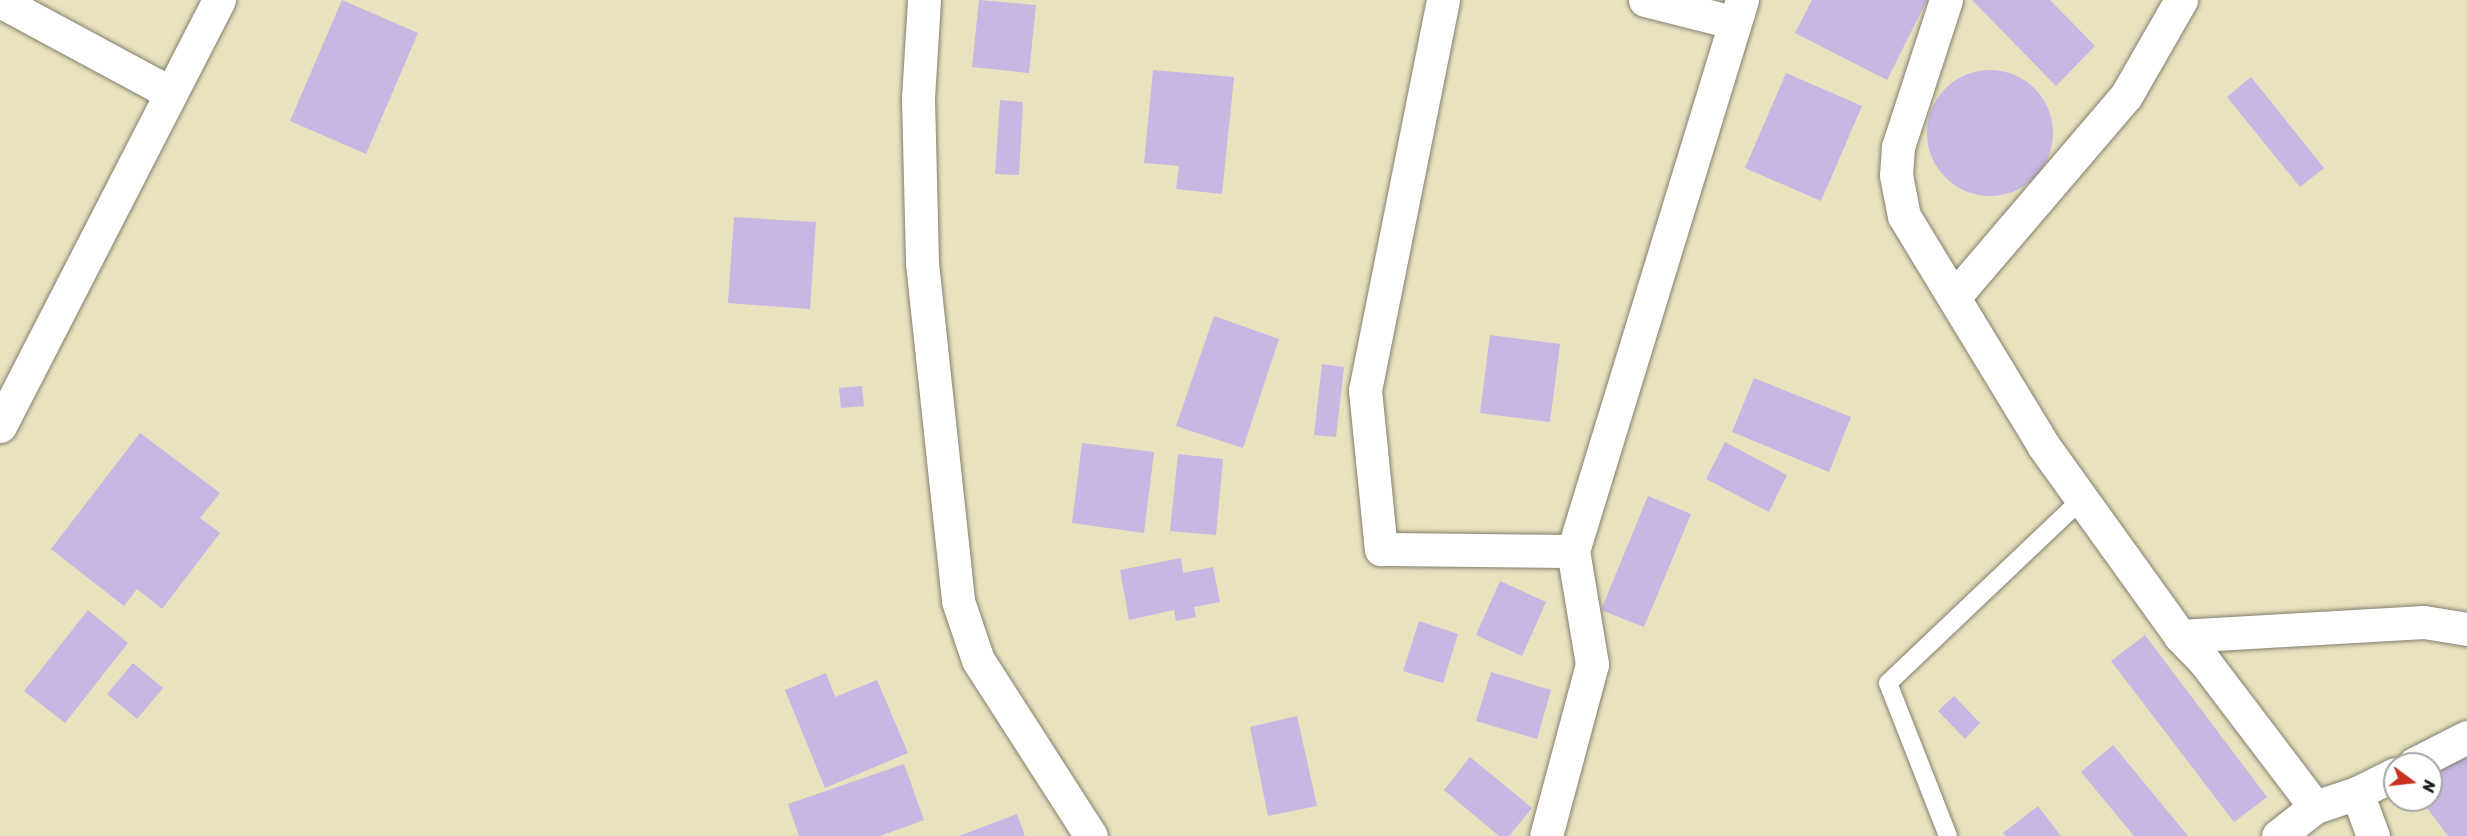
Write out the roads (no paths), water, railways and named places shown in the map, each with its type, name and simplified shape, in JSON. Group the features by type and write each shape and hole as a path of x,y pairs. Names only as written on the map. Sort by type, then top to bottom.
{"street":[{"path":"0,426 219,0"},
{"path":"924,0 918,98 922,263 958,601 978,660 1091,836"},
{"path":"1443,0 1365,390 1381,549 1574,551"},
{"path":"1546,836 1592,664 1574,551 1737,11 1645,0"},
{"path":"1946,0 1898,147 1896,175 1904,216 1955,296 2043,445 2180,636 2205,662 2315,807"},
{"path":"1955,296 2126,96 2181,0"},
{"path":"0,1 171,93"},
{"path":"2180,636 2424,622 2467,629"},
{"path":"2438,752 2467,737"},
{"path":"2278,836 2315,807 2356,793 2383,780"},
{"path":"2356,793 2373,836"}],"lane":[{"path":"1948,836 1888,683 2082,499"}]}
